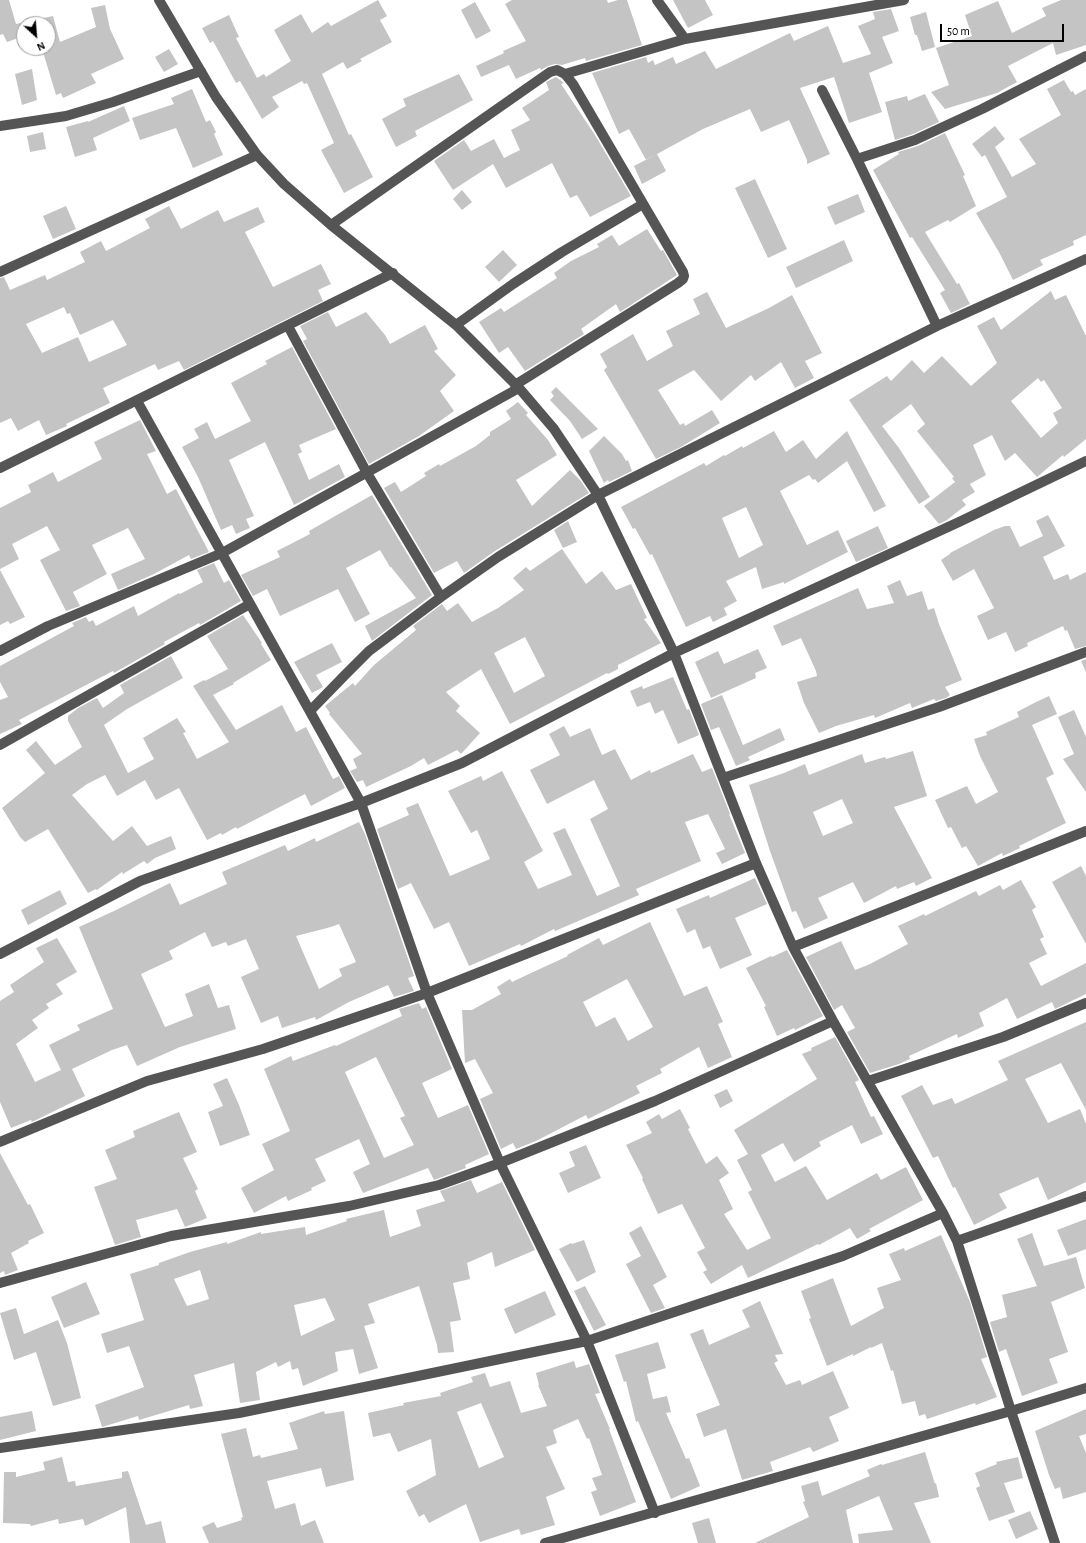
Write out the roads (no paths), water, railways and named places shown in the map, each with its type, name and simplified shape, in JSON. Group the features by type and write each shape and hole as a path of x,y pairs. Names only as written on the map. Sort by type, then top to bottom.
{"street":[{"path":"159,0 216,97 256,154 284,184 331,225 393,273 456,325 517,386 554,429 598,495 674,653 756,863 793,947 832,1021 868,1081 943,1213 957,1241 1055,1543"},
{"path":"657,0 685,39"},
{"path":"565,74 685,39 904,0"},
{"path":"858,159 915,140 1086,56"},
{"path":"0,126 66,116 113,102 201,70"},
{"path":"0,651 48,626 222,553 367,473 517,386 683,279 684,276 573,84 565,74 557,70 550,72 331,225"},
{"path":"822,90 858,159 937,326"},
{"path":"0,272 256,154"},
{"path":"456,325 513,284 562,252 643,204"},
{"path":"310,711 370,651 441,597 498,557 598,495 937,326 1086,259"},
{"path":"0,468 393,273"},
{"path":"288,326 367,473 441,597"},
{"path":"137,401 361,803 427,993 500,1163 587,1341 654,1513"},
{"path":"0,954 140,881 361,803 462,763 674,653 959,522 1086,461"},
{"path":"0,745 250,604"},
{"path":"723,778 939,707 1086,652"},
{"path":"793,947 1086,830"},
{"path":"0,1142 147,1081 263,1049 427,993 756,863"},
{"path":"868,1081 1003,1036 1086,1003"},
{"path":"0,1283 171,1236 349,1206 439,1185 500,1163 655,1101 832,1021"},
{"path":"957,1241 1086,1196"},
{"path":"0,1448 239,1414 587,1341 843,1256 943,1213"},
{"path":"545,1543 1011,1411 1086,1388"}]}
